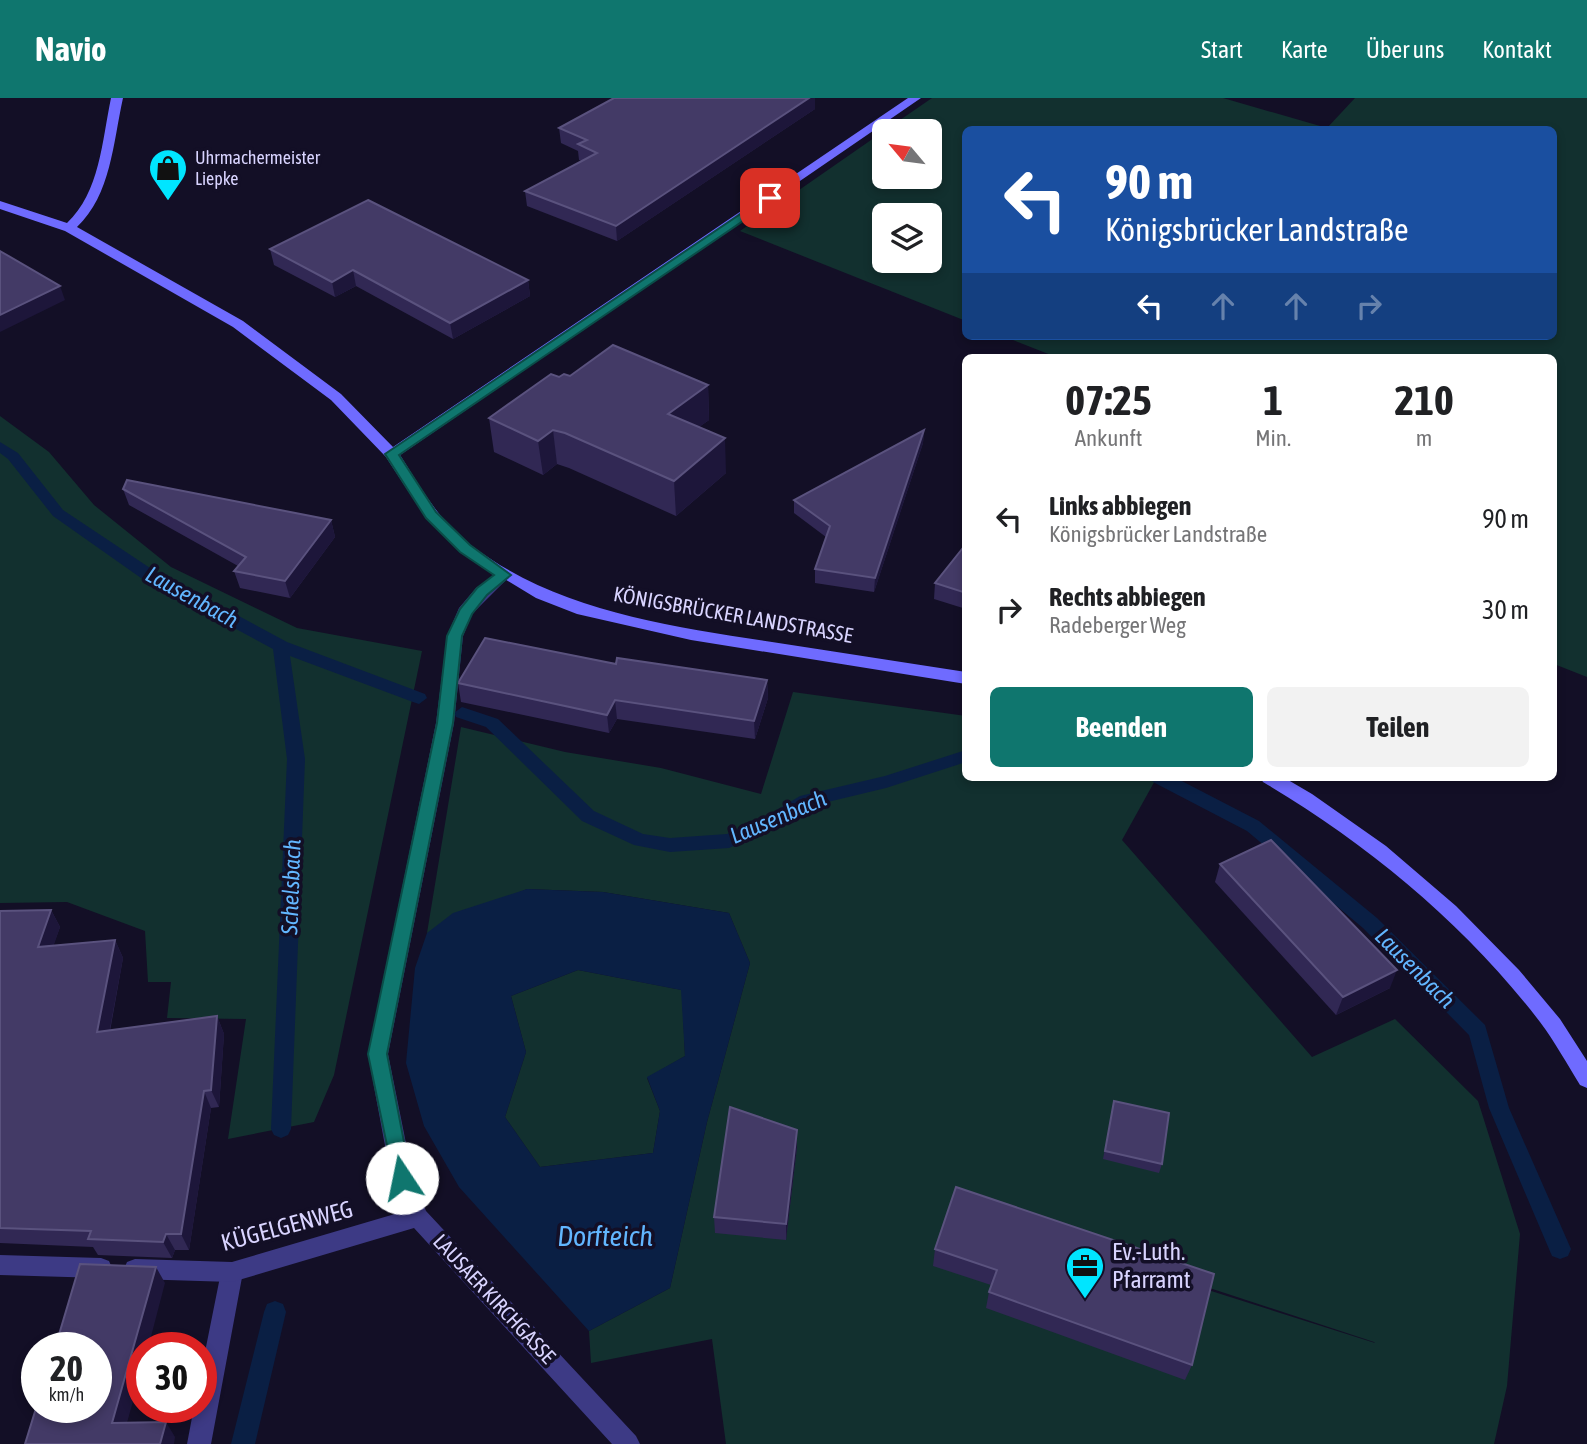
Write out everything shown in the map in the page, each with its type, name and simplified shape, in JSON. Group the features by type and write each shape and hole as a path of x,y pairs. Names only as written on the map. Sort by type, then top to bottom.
{"main road":[{"path":"69,228 86,212 96,194 117,98"},
{"path":"392,454 915,98"},
{"name":"KÖNIGSBRÜCKER LANDSTRASSE","path":"0,205 69,228 238,324 336,397 392,454 431,515 465,549 504,575 542,594 583,610 691,635 962,677"},
{"path":"1276,781 1297,792 1375,848 1461,922 1541,1009 1587,1079"}],"street":[{"name":"LAUSAER KIRCHGASSE","path":"504,575 482,592 466,612 454,636 445,723 377,1054 402,1178 418,1217 628,1444"},
{"name":"KÜGELGENWEG","path":"0,1265 232,1272 418,1217"},
{"path":"199,1444 232,1272"}],"green space":[{"path":"932,98 1223,98 1320,126 962,126 962,319 740,231 872,139 872,189 942,189 942,119 901,119"},
{"path":"1355,98 1587,98 1587,677 1557,665 1557,354 1048,354 1013,340 1557,340 1557,126 1329,126"},
{"path":"0,416 49,452 94,505 171,567 297,628 422,651 334,1075 314,1122 228,1139 246,1019 167,1018 171,982 148,982 145,931 67,902 0,903"},
{"path":"793,692 962,715 962,781 1155,781 1122,840 1312,1057 1395,1019 1478,1101 1520,1234 1507,1386 1494,1444 726,1444 712,1339 591,1363 589,1331 670,1288 707,1122 750,963 729,913 603,892 527,889 427,933 461,727 565,752 661,768 761,794","holes":["954,1204 1375,1343 1208,1290 994,1286"]},
{"path":"578,970 682,990 685,1056 647,1078 660,1111 653,1153 540,1167 505,1117 526,1052 511,996"}],"water":[{"name":"Dorfteich","path":"527,889 603,892 729,913 750,963 707,1122 670,1288 589,1331 459,1187 424,1126 406,1063 415,968 427,933 453,913","holes":["578,970 681,990 685,1056 647,1077 660,1111 653,1153 540,1167 505,1117 526,1052 511,996"]}],"building":[{"path":"614,98 809,98 616,226 525,191 597,153 578,144 587,140 559,128"},
{"path":"368,200 528,280 450,323 353,270 332,282 270,249"},
{"path":"0,251 60,286 0,315"},
{"path":"613,345 708,385 668,414 725,438 674,481 565,433 553,430 538,441 489,418 551,374 559,377 564,374 570,376"},
{"path":"924,430 875,578 815,569 830,526 794,500"},
{"path":"127,480 331,520 285,581 234,571 246,557 123,489"},
{"path":"962,549 962,592 935,583"},
{"path":"485,638 616,664 617,658 767,680 754,721 615,700 607,715 458,683"},
{"path":"1271,840 1397,970 1343,997 1220,864"},
{"path":"51,910 38,947 115,940 97,1032 217,1016 211,1090 204,1091 181,1234 166,1234 163,1242 88,1239 91,1231 0,1228 0,911"},
{"path":"1114,1101 1169,1113 1162,1164 1105,1151"},
{"path":"730,1107 797,1130 786,1224 714,1217"},
{"path":"956,1187 1214,1274 1192,1365 989,1292 997,1270 935,1249"},
{"path":"80,1264 156,1267 138,1332 126,1332 126,1373 112,1423 112,1332 60,1332"},
{"path":"31,1423 166,1423 160,1444 25,1444"}],"waterway":[{"name":"Lausenbach","path":"0,446 13,456 58,513 147,574 281,646"},
{"name":"Lausenbach","path":"281,646 419,698"},
{"name":"Schelsbach","path":"281,646 296,759 281,1129"},
{"name":"Lausenbach","path":"462,713 492,723 588,816 640,840 670,845 729,841 771,822 806,801 886,782 962,757"},
{"name":"Lausenbach","path":"1167,781 1253,826 1370,923 1478,1031 1499,1108 1560,1249"},
{"name":"Schelsbach","path":"243,1444 275,1312"}],"place":[{"name":"Uhrmachermeister Liepke","path":"168,202"},
{"name":"Ev.-Luth. Pfarramt","path":"1085,1300"}],"route":[{"path":"402,1178 377,1054 445,723 454,636 466,612 482,592 504,575 465,549 431,515 392,454 770,198"}]}
